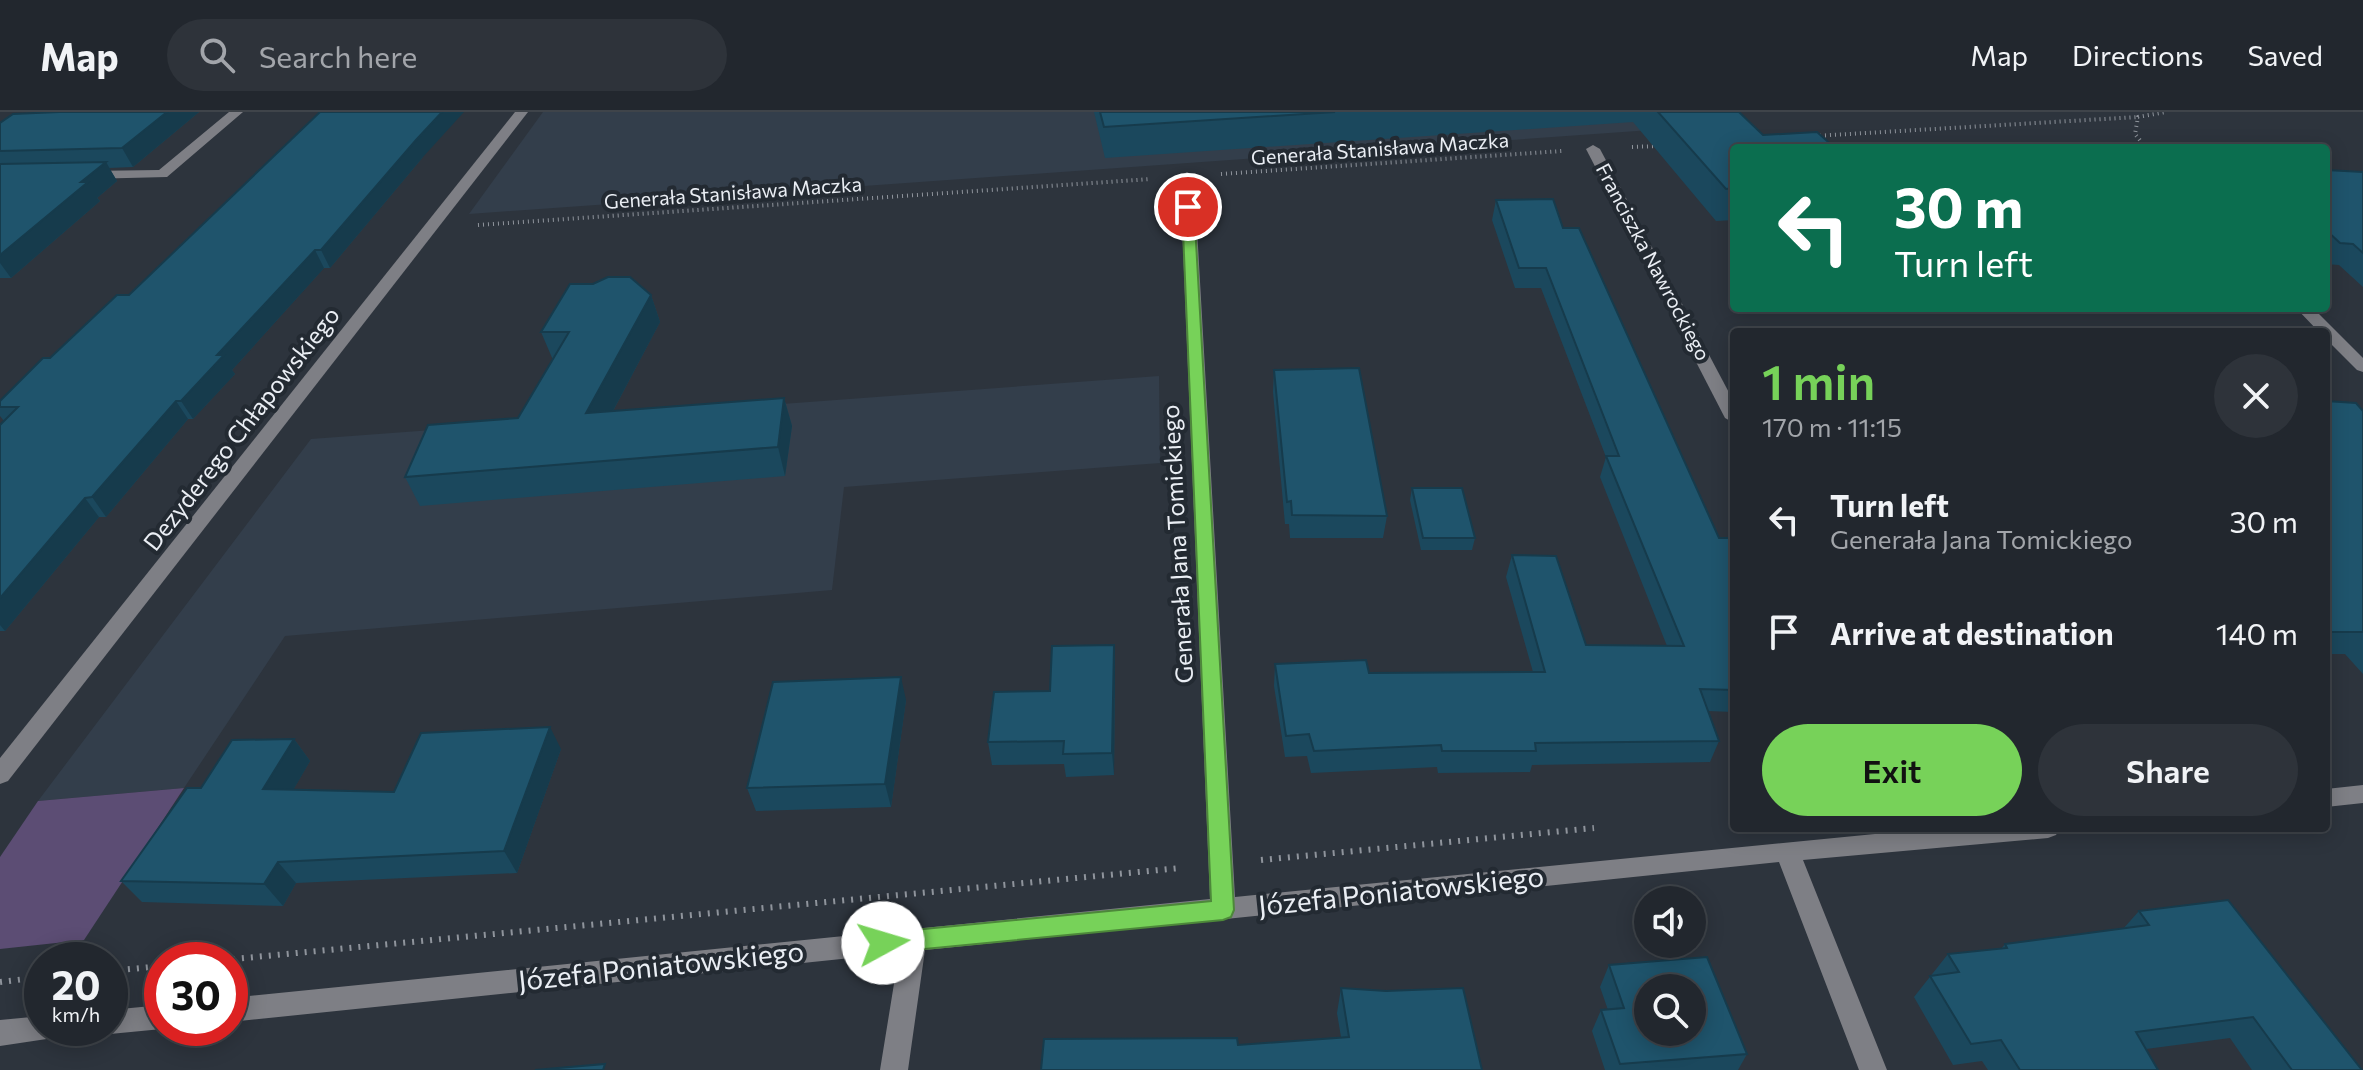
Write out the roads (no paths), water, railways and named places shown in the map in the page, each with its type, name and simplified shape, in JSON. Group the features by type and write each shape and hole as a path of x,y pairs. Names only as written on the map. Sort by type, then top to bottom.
{"street":[{"path":"74,175 162,174 237,112"},
{"name":"Dezyderego Chłapowskiego","path":"0,775 522,112"},
{"name":"Franciszka Nawrockiego","path":"1593,149 1730,410"},
{"name":"Generała Jana Tomickiego","path":"1187,176 1223,910"},
{"path":"2308,312 2324,328"},
{"path":"2330,334 2363,367"},
{"path":"2330,798 2363,794"},
{"name":"Józefa Poniatowskiego","path":"248,1008 1952,833"},
{"path":"1787,851 1873,1070"},
{"path":"894,1070 914,940"},
{"path":"0,1033 24,1031"}]}
